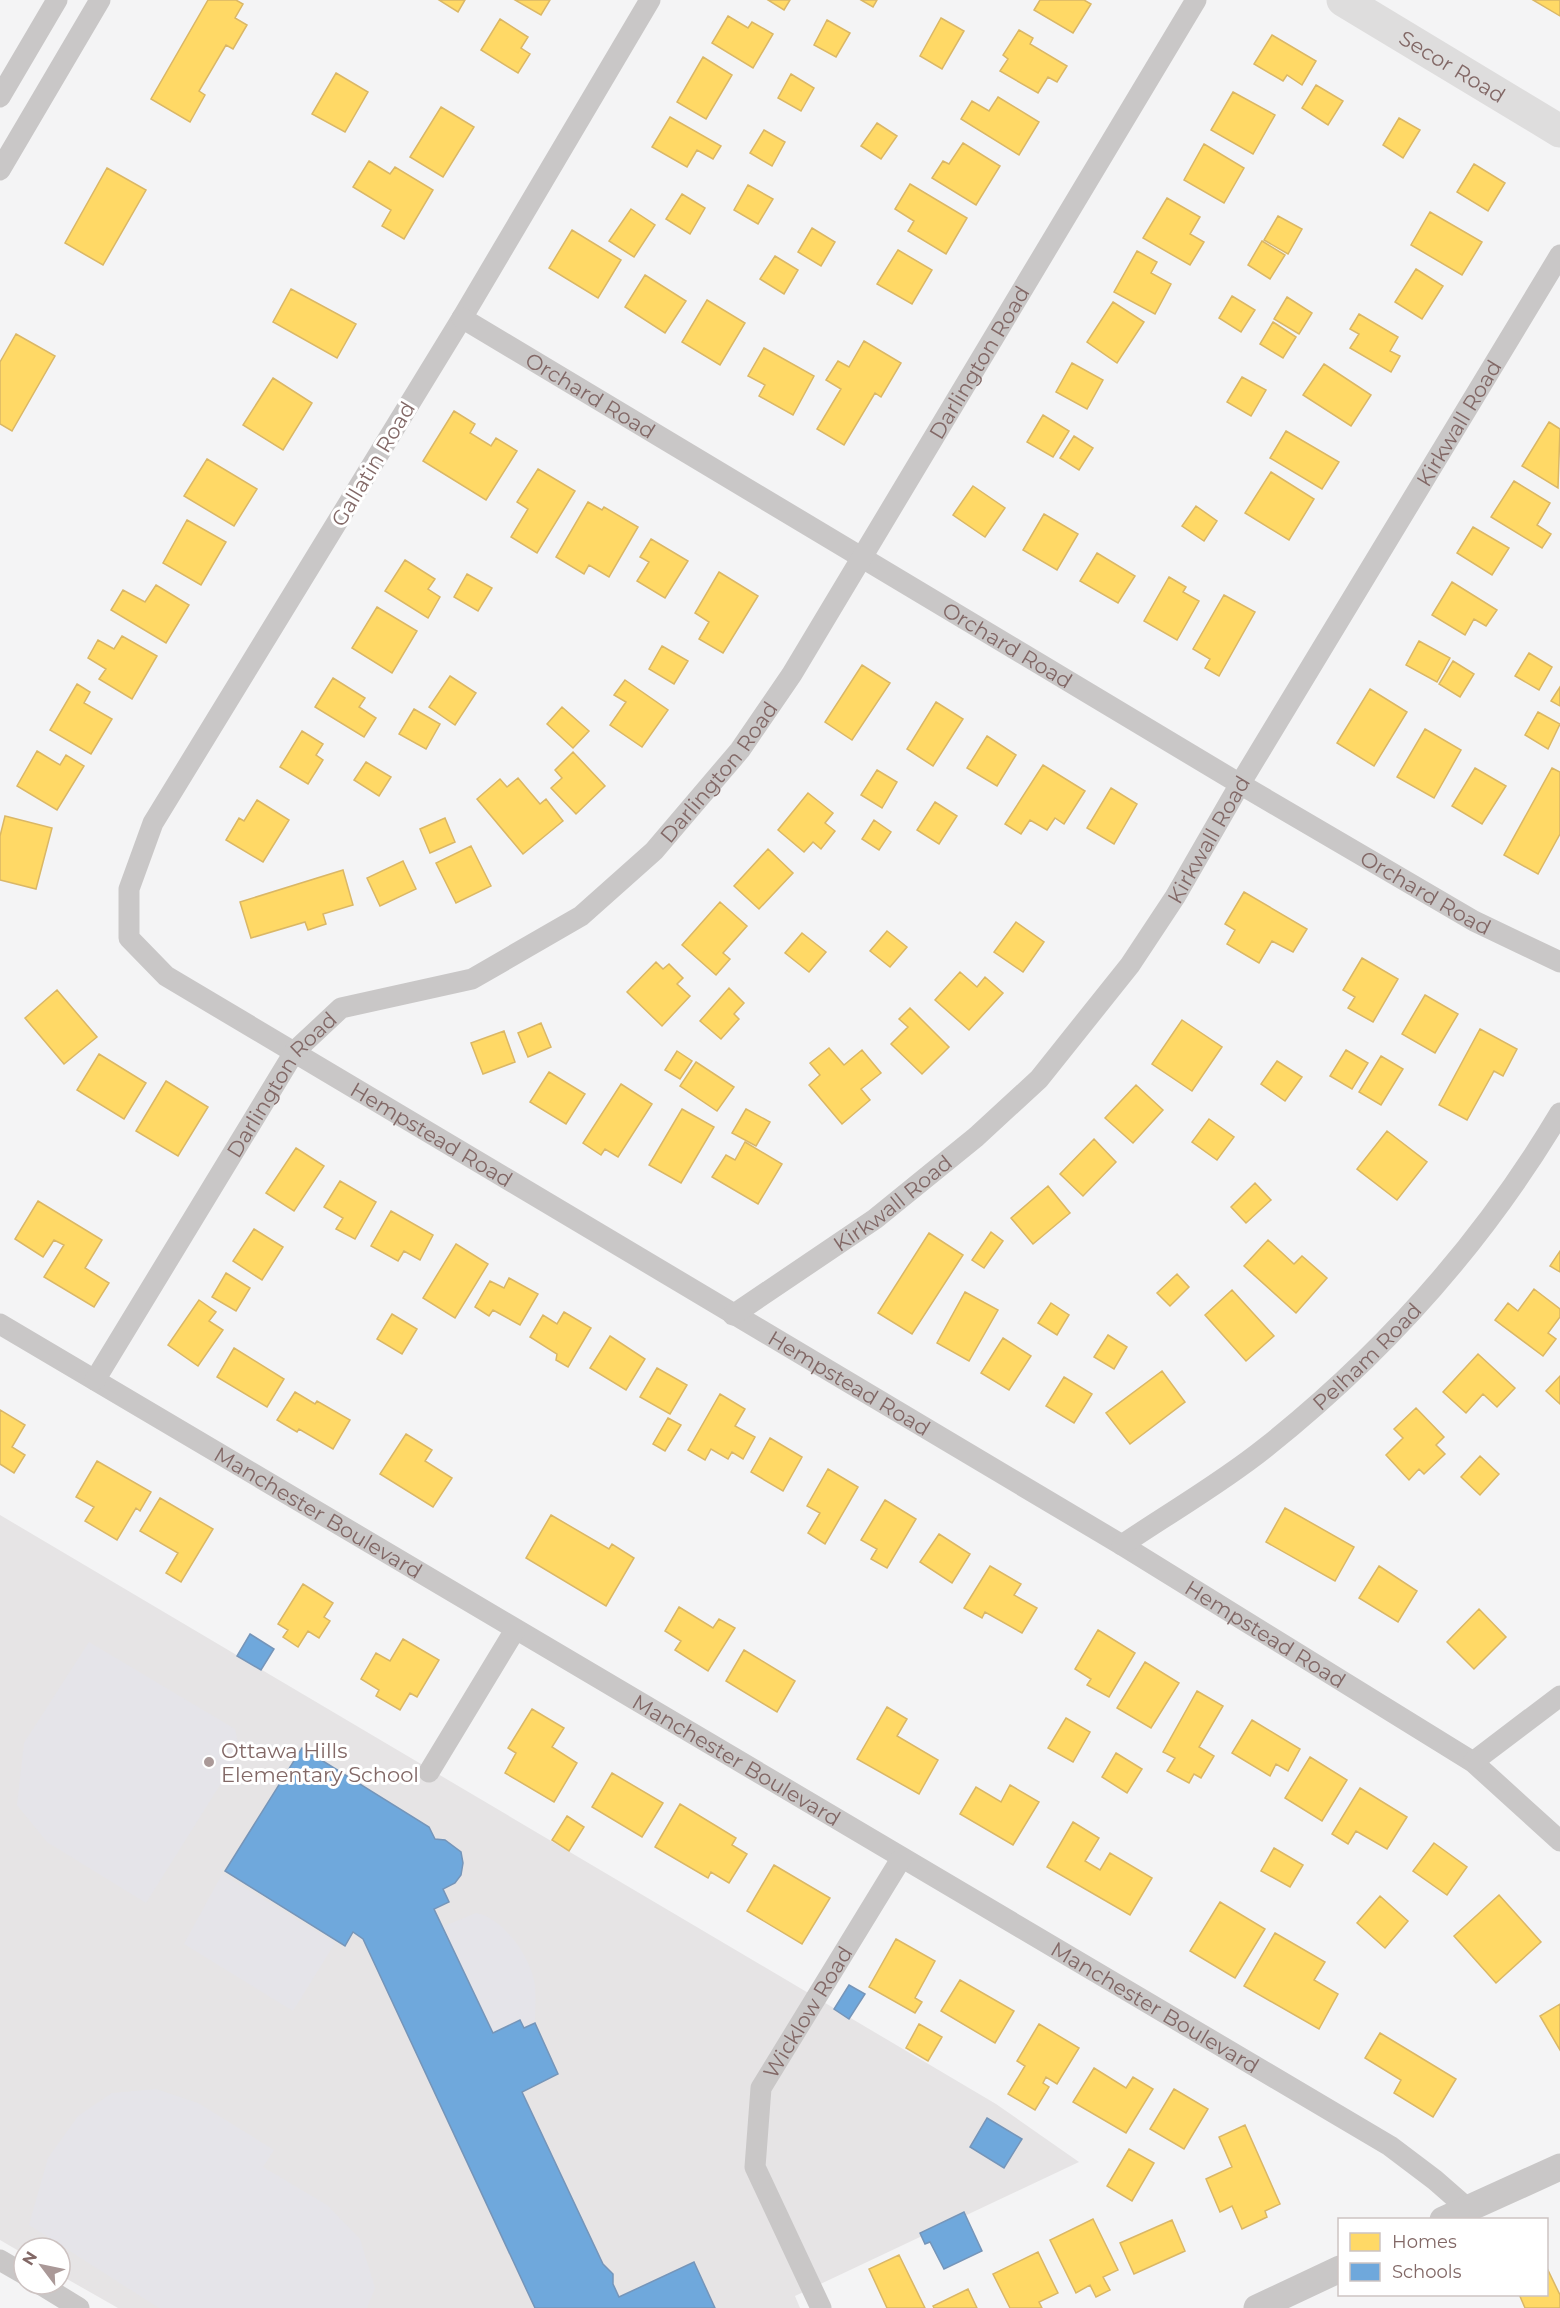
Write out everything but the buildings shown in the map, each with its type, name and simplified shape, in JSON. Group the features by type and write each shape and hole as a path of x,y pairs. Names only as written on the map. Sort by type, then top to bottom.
{"main road":[{"name":"Secor Road","path":"1343,0 1560,131"}],"street":[{"path":"0,97 57,0"},
{"path":"0,170 100,0"},
{"name":"Gallatin Road","path":"129,938 129,889 153,823 462,318 650,0"},
{"name":"Darlington Road","path":"95,1380 295,1051 341,1008 472,979 581,916 654,851 740,750 792,674 1196,0"},
{"name":"Kirkwall Road","path":"733,1315 875,1219 976,1137 1039,1079 1130,965 1175,897 1240,784 1560,255"},
{"name":"Orchard Road","path":"462,318 1240,784 1474,921 1560,962"},
{"name":"Hempstead Road","path":"129,938 166,976 1122,1545 1473,1762 1560,1840"},
{"name":"Pelham Road","path":"1122,1545 1264,1449 1344,1380 1403,1322 1473,1241 1560,1113"},
{"name":"Manchester Boulevard","path":"0,1324 901,1859 1390,2146 1467,2208"},
{"path":"429,1772 515,1630"},
{"path":"1473,1762 1560,1696"},
{"name":"Wicklow Road","path":"817,2299 755,2167 761,2088 901,1859"},
{"path":"1447,2218 1560,2167"},
{"path":"1257,2308 1338,2270"},
{"path":"60,2296 79,2308"}],"shaded area":[{"name":"Ottawa Hills Elementary School","path":"0,1515 996,2104 1079,2162 795,2296 800,2308 118,2308 72,2282 72,2236 12,2236 12,2247 0,2240"},
{"path":"89,1642 235,1729 240,1753 146,1903 47,1842 17,1805 24,1743"},
{"path":"222,1874 335,1943 293,2011 184,1944"},
{"path":"476,1913 497,1923 515,1941 522,1952 533,1975 535,2023 524,2028 520,2020 493,2033 442,1927"},
{"path":"156,2089 198,2103 274,2150 263,2167 327,2205 360,2239 375,2288 367,2308 159,2308 72,2252 72,2236 46,2236 29,2225 48,2158 78,2116 112,2093"}],"place":[{"name":"Ottawa Hills Elementary School","path":"209,1762"}]}
